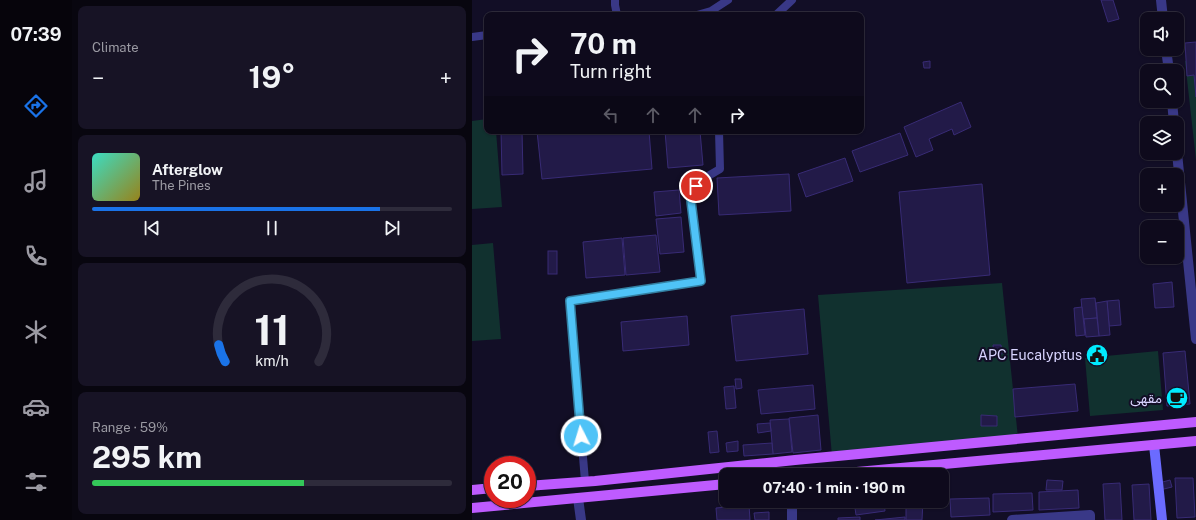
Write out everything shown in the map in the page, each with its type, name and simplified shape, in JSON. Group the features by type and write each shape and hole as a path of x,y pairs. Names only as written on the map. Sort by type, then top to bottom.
{"main road":[{"path":"536,485 585,482 803,459 1196,422"},
{"path":"901,468 1196,441"},
{"path":"472,508 719,485"},
{"path":"472,490 484,489"}],"street":[{"path":"1161,0 1162,12"},
{"path":"1178,160 1196,339"},
{"path":"1154,445 1162,520"},
{"path":"578,498 581,520"},
{"path":"792,508 792,520"},
{"path":"1012,520 1090,515 1090,520"}],"lane":[{"path":"615,0 616,12"},
{"path":"708,12 728,0"},
{"path":"779,12 792,0"},
{"path":"472,37 484,35"},
{"path":"585,482 570,301 701,281 690,193 703,179 720,170 719,134"}],"green space":[{"path":"1196,60 1196,160 1185,61"},
{"path":"484,119 484,134 496,134 502,207 472,209 472,121"},
{"path":"493,243 501,339 472,341 472,245"},
{"path":"1002,283 1018,438 832,456 818,295"},
{"path":"1158,351 1163,410 1090,416 1085,358"}],"building":[{"path":"1101,0 1113,0 1119,19 1108,22"},
{"path":"1196,42 1196,97 1194,75 1187,76 1185,43"},
{"path":"930,61 930,68 924,68 923,62"},
{"path":"961,102 971,127 954,135 952,129 929,139 933,150 916,157 904,127"},
{"path":"900,133 908,155 860,172 852,151"},
{"path":"501,134 522,134 523,174 502,175"},
{"path":"537,134 649,134 652,169 542,179"},
{"path":"665,134 700,134 703,165 668,168"},
{"path":"845,158 853,181 806,197 798,174"},
{"path":"789,174 791,211 719,215 717,178"},
{"path":"982,184 990,275 907,283 899,192"},
{"path":"679,190 681,213 656,216 654,192"},
{"path":"681,217 684,252 660,254 656,219"},
{"path":"656,235 660,272 626,275 623,238"},
{"path":"622,238 625,275 586,278 583,242"},
{"path":"548,251 557,251 557,274 548,274"},
{"path":"1172,282 1174,307 1155,308 1153,284"},
{"path":"1095,298 1097,318 1083,319 1081,299"},
{"path":"1119,300 1121,325 1109,326 1107,301"},
{"path":"1107,301 1110,335 1099,336 1096,303"},
{"path":"1082,307 1085,335 1076,336 1074,308"},
{"path":"804,309 808,354 736,361 731,316"},
{"path":"687,316 689,345 623,351 621,322"},
{"path":"1097,318 1099,336 1086,337 1084,319"},
{"path":"993,345 1001,345 1002,354 994,354"},
{"path":"1185,351 1190,404 1167,406 1163,353"},
{"path":"735,379 741,379 742,388 736,389"},
{"path":"1075,384 1078,411 1015,417 1013,389"},
{"path":"813,385 815,409 761,414 758,390"},
{"path":"734,386 736,408 726,409 724,387"},
{"path":"818,415 821,450 793,453 789,418"},
{"path":"981,415 997,416 997,426 981,426"},
{"path":"789,419 792,452 773,454 770,420"},
{"path":"770,423 771,431 758,433 757,424"},
{"path":"717,431 719,452 710,453 708,432"},
{"path":"738,441 738,451 727,452 726,443"},
{"path":"772,443 773,454 744,456 743,445"},
{"path":"1175,478 1193,478 1195,517 1177,518"},
{"path":"1047,480 1063,481 1062,490 1046,490"},
{"path":"1170,480 1172,487 1160,490 1159,483"},
{"path":"1120,483 1122,520 1105,520 1103,484"},
{"path":"1149,484 1151,520 1134,520 1132,485"},
{"path":"1078,490 1079,508 1039,510 1039,492"},
{"path":"1032,493 1033,510 993,512 993,494"},
{"path":"989,498 990,515 951,517 950,499"},
{"path":"716,508 749,508 750,520 717,520"},
{"path":"855,508 885,508 885,511 856,515"},
{"path":"906,508 923,508 922,520 906,520"},
{"path":"769,512 769,520 755,520 754,513"},
{"path":"860,517 860,520 838,520 838,518"},
{"path":"905,517 905,520 875,520"}],"place":[{"name":"APC Eucalyptus","path":"1097,355"},
{"name":"مقهى","path":"1177,398"}],"route":[{"path":"581,436 570,301 701,281 690,193 696,186"}]}
